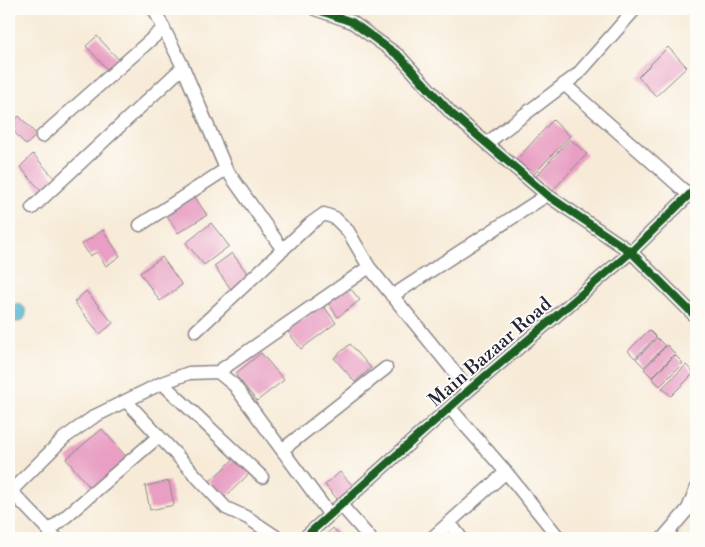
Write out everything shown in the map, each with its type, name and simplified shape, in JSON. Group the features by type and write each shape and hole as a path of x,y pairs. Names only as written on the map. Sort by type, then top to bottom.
{"street":[{"path":"154,9 183,67 226,169 283,250"},
{"path":"315,9 352,22 399,56 451,113 547,195 630,252 696,317"},
{"path":"486,143 578,74 635,9"},
{"path":"42,136 164,28"},
{"path":"32,208 183,67"},
{"path":"564,84 693,191"},
{"path":"140,225 226,169"},
{"name":"Main Bazaar Road","path":"304,538 469,390 630,252 693,191"},
{"path":"392,296 547,195"},
{"path":"196,331 324,214 335,218 348,231 369,267 469,390"},
{"path":"158,438 52,535 10,492 64,438 95,416 127,402 162,383 190,373 218,372 369,267"},
{"path":"282,450 386,368"},
{"path":"218,372 234,385 330,515"},
{"path":"162,383 262,477"},
{"path":"127,402 158,438 226,508 248,518 278,538"},
{"path":"450,408 506,472 559,538"},
{"path":"432,538 506,472"},
{"path":"663,538 688,509 696,489"},
{"path":"341,505 370,538"},
{"path":"450,523 461,538"}],"water":[{"path":"13,304 21,304 26,309 24,320 13,322 8,317 8,309"}],"building":[{"path":"97,36 119,60 108,70 86,46"},
{"path":"668,47 687,67 656,96 638,77"},
{"path":"19,116 37,135 26,145 9,126"},
{"path":"553,120 570,136 533,175 516,160"},
{"path":"570,139 587,154 552,191 536,176"},
{"path":"33,154 56,180 43,193 20,167"},
{"path":"194,196 207,215 178,233 166,214"},
{"path":"211,223 229,246 204,265 186,243"},
{"path":"103,230 120,256 106,266 97,252 90,256 82,244"},
{"path":"232,253 251,278 233,292 214,266"},
{"path":"162,257 182,285 160,301 140,273"},
{"path":"349,287 360,300 338,317 328,303"},
{"path":"86,291 113,323 100,334 74,302"},
{"path":"323,305 336,323 301,349 287,330"},
{"path":"649,330 656,337 635,358 628,351"},
{"path":"657,338 665,346 644,367 636,359"},
{"path":"350,344 371,368 355,382 334,358"},
{"path":"667,345 675,354 652,377 644,369"},
{"path":"261,353 284,380 257,401 235,374"},
{"path":"675,355 683,363 660,386 652,378"},
{"path":"686,365 694,373 671,396 662,388"},
{"path":"102,429 129,460 92,490 66,459"},
{"path":"236,457 250,473 224,498 209,482"},
{"path":"340,472 355,488 340,502 325,485"},
{"path":"169,481 174,505 150,510 145,486"},
{"path":"333,528 342,538 322,538"}],"cycle path":[{"path":"315,9 352,22 399,56 451,113 547,195 631,252 696,317"},
{"path":"304,538 469,390 631,252 696,188"}]}
